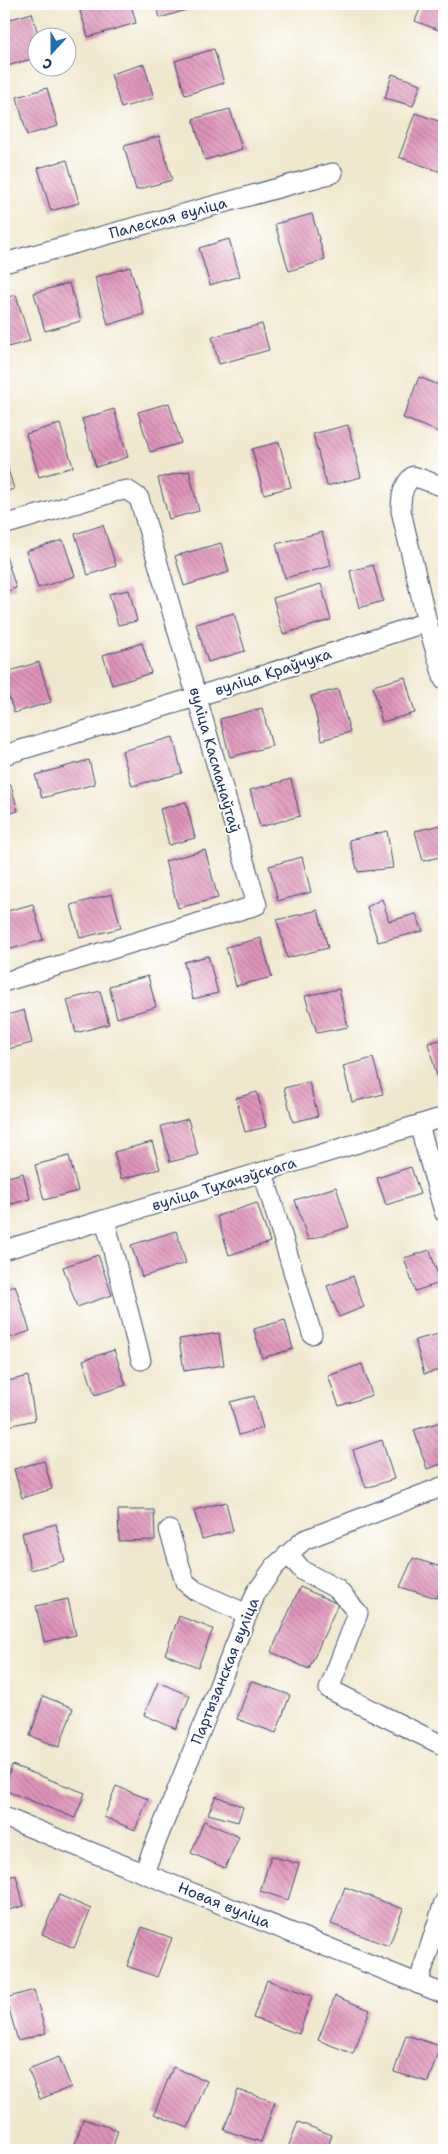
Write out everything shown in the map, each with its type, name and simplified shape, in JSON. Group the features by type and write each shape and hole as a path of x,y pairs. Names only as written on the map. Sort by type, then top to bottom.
{"street":[{"name":"Палеская вуліца","path":"4,263 333,173"},
{"path":"444,487 413,476 406,482 401,496 401,511 444,680"},
{"name":"вуліца Касманаўтаў","path":"4,525 115,492 127,490 139,498 257,905 4,982"},
{"name":"вуліца Краўчука","path":"4,755 196,697 428,622"},
{"name":"вуліца Тухачэўскага","path":"4,1250 444,1117"},
{"path":"419,1125 444,1212"},
{"path":"263,1172 312,1334"},
{"path":"105,1220 141,1360"},
{"name":"Партызанская вуліца","path":"144,1872 256,1592 275,1566 304,1540 444,1486"},
{"path":"169,1530 185,1582 196,1591 247,1614"},
{"path":"288,1554 303,1571 337,1589 358,1613 329,1690 444,1746"},
{"name":"Новая вуліца","path":"4,1817 444,1994"},
{"path":"418,1984 444,1902"}],"building":[{"path":"78,4 131,4 136,23 88,37"},
{"path":"156,4 206,4 160,18"},
{"path":"422,4 444,4 444,32 415,21"},
{"path":"32,13 36,28 28,28 28,60 4,67 4,21"},
{"path":"214,49 224,83 185,95 175,61"},
{"path":"144,64 154,98 121,108 111,74"},
{"path":"392,74 421,84 413,106 385,98"},
{"path":"47,88 58,126 27,135 17,97"},
{"path":"230,109 242,149 205,160 193,119"},
{"path":"415,113 444,123 444,163 441,172 399,157"},
{"path":"159,136 172,180 136,190 124,146"},
{"path":"67,160 79,203 51,211 38,168"},
{"path":"312,214 325,260 289,271 275,224"},
{"path":"229,239 240,276 210,285 199,248"},
{"path":"130,267 144,314 108,325 95,277"},
{"path":"69,283 81,321 45,331 34,293"},
{"path":"16,295 30,341 4,348 4,298"},
{"path":"262,324 269,350 219,364 212,337"},
{"path":"419,377 444,387 444,434 403,418"},
{"path":"169,403 181,443 150,452 138,412"},
{"path":"114,409 128,457 96,467 82,419"},
{"path":"60,424 73,467 39,477 26,434"},
{"path":"348,425 361,477 327,486 313,434"},
{"path":"279,442 291,487 264,494 252,449"},
{"path":"4,456 14,489 4,492"},
{"path":"189,471 199,511 169,519 158,478"},
{"path":"103,525 116,566 88,575 75,534"},
{"path":"322,532 331,566 285,578 276,544"},
{"path":"63,540 75,576 38,588 26,551"},
{"path":"221,543 229,572 184,586 175,556"},
{"path":"4,556 6,556 16,588 4,592"},
{"path":"373,565 383,601 359,608 350,571"},
{"path":"321,584 331,620 283,634 273,598"},
{"path":"129,590 137,621 118,625 109,594"},
{"path":"234,613 245,651 208,662 196,624"},
{"path":"142,643 151,673 112,685 103,655"},
{"path":"39,662 51,702 14,713 4,681 4,673"},
{"path":"405,677 415,713 382,722 373,686"},
{"path":"338,689 350,732 322,740 311,696"},
{"path":"262,708 272,746 230,757 220,719"},
{"path":"173,737 182,773 132,786 122,751"},
{"path":"89,760 95,784 42,798 35,775"},
{"path":"291,779 300,816 260,827 250,790"},
{"path":"11,785 18,811 4,815 4,787"},
{"path":"186,802 195,838 169,845 160,809"},
{"path":"444,824 444,856 423,861 415,831"},
{"path":"387,831 393,868 358,872 349,840"},
{"path":"205,850 218,898 178,908 165,861"},
{"path":"302,857 311,892 278,901 269,866"},
{"path":"112,894 121,928 80,938 71,905"},
{"path":"382,899 389,921 416,914 423,931 378,942 367,907"},
{"path":"33,904 43,940 4,951 4,912"},
{"path":"318,910 328,948 287,958 277,920"},
{"path":"261,938 272,977 236,986 226,947"},
{"path":"208,956 218,993 193,999 184,962"},
{"path":"148,976 156,1007 117,1018 109,986"},
{"path":"339,989 348,1027 317,1033 305,996"},
{"path":"100,991 109,1024 76,1033 67,1000"},
{"path":"24,1010 32,1043 4,1050 4,1016"},
{"path":"444,1039 444,1083 439,1084 428,1043"},
{"path":"373,1058 383,1094 352,1102 343,1066"},
{"path":"309,1082 318,1116 293,1122 284,1088"},
{"path":"257,1092 266,1127 245,1132 236,1098"},
{"path":"188,1119 198,1155 170,1162 161,1126"},
{"path":"152,1142 160,1169 121,1179 114,1152"},
{"path":"69,1156 78,1191 44,1200 35,1165"},
{"path":"411,1167 420,1194 386,1205 377,1178"},
{"path":"23,1173 30,1199 4,1206 4,1178"},
{"path":"336,1187 349,1227 308,1240 295,1200"},
{"path":"257,1203 270,1242 229,1255 217,1216"},
{"path":"176,1231 186,1263 142,1277 131,1245"},
{"path":"430,1250 440,1283 415,1291 404,1258"},
{"path":"98,1255 112,1295 77,1307 63,1267"},
{"path":"353,1276 364,1307 339,1317 327,1286"},
{"path":"15,1285 30,1331 4,1340 4,1289"},
{"path":"285,1320 293,1349 262,1358 254,1329"},
{"path":"219,1333 224,1365 184,1371 179,1339"},
{"path":"443,1333 444,1369 424,1374 415,1340"},
{"path":"114,1350 126,1385 95,1395 83,1360"},
{"path":"362,1364 372,1395 339,1406 328,1376"},
{"path":"28,1376 35,1420 4,1427 4,1382"},
{"path":"254,1396 263,1428 239,1435 230,1402"},
{"path":"444,1421 444,1463 427,1469 414,1430"},
{"path":"382,1440 394,1479 366,1488 353,1450"},
{"path":"44,1461 52,1489 22,1498 14,1469"},
{"path":"226,1502 233,1531 202,1539 194,1510"},
{"path":"118,1510 154,1510 155,1540 119,1541"},
{"path":"56,1524 65,1561 31,1570 22,1533"},
{"path":"413,1558 444,1568 444,1579 437,1598 400,1587"},
{"path":"300,1587 338,1604 309,1669 271,1652"},
{"path":"68,1599 76,1635 44,1642 36,1606"},
{"path":"179,1616 213,1629 198,1667 165,1654"},
{"path":"251,1681 290,1695 276,1733 237,1719"},
{"path":"158,1682 190,1696 176,1729 144,1715"},
{"path":"43,1696 73,1708 59,1747 30,1736"},
{"path":"12,1765 85,1793 75,1818 4,1790"},
{"path":"116,1786 148,1799 135,1830 104,1817"},
{"path":"216,1796 243,1807 238,1822 208,1814"},
{"path":"204,1821 239,1837 225,1868 191,1853"},
{"path":"271,1856 299,1864 288,1900 260,1891"},
{"path":"16,1875 24,1906 4,1911 4,1878"},
{"path":"345,1887 403,1909 389,1946 331,1924"},
{"path":"59,1895 91,1909 74,1948 42,1934"},
{"path":"142,1927 172,1938 157,1977 127,1966"},
{"path":"267,1980 312,1996 299,2034 253,2018"},
{"path":"34,1990 46,2033 18,2041 6,1998"},
{"path":"335,1996 370,2010 353,2054 318,2040"},
{"path":"406,2035 440,2046 428,2082 394,2072"},
{"path":"59,2057 71,2087 40,2099 28,2069"},
{"path":"173,2067 207,2081 188,2128 154,2114"},
{"path":"238,2090 275,2102 261,2142 224,2130"},
{"path":"83,2119 118,2130 112,2150 73,2150"},
{"path":"298,2122 332,2135 327,2150 287,2150"}]}
